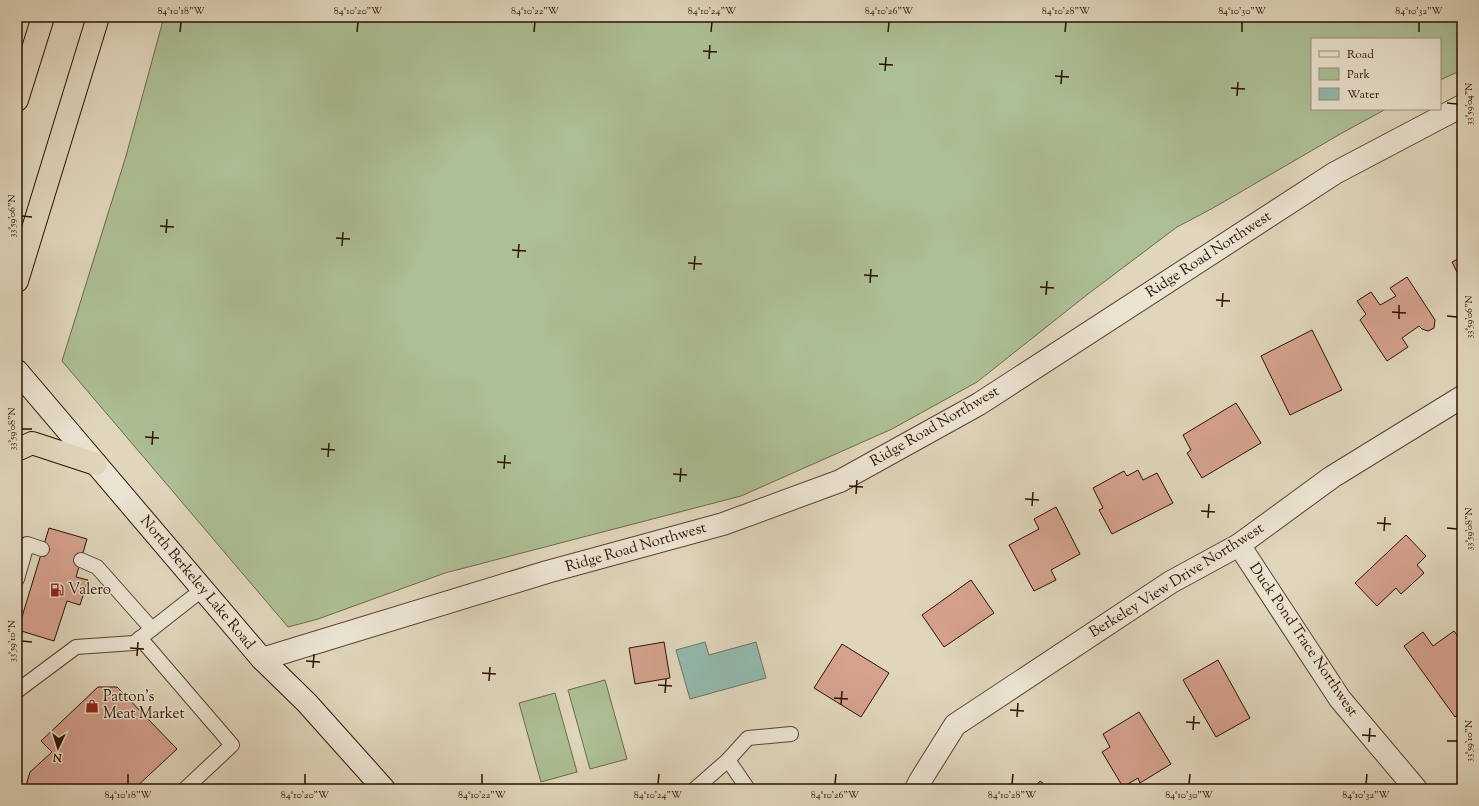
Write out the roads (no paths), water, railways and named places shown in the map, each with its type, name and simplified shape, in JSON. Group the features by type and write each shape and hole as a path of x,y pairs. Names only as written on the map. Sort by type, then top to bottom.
{"highway":[{"path":"17,100 43,17"},
{"path":"17,281 98,17"},
{"path":"17,450 32,443 96,464"}],"street":[{"name":"Ridge Road Northwest","path":"262,659 547,572 723,524 840,481 980,404 1335,173 1462,106"},
{"name":"North Berkeley Lake Road","path":"17,371 262,659 307,703 384,789"},
{"name":"Berkeley View Drive Northwest","path":"916,789 955,725 1171,582 1239,546 1332,478 1462,397"},
{"name":"Duck Pond Trace Northwest","path":"1239,546 1340,699 1416,789"}],"lane":[{"path":"17,579 27,544 42,549"},
{"path":"80,560 97,566 152,629"},
{"path":"17,692 76,647 134,642 203,589"},
{"path":"140,638 232,744 184,789"},
{"path":"17,677 31,681"},
{"path":"695,789 728,760 748,738 791,734"},
{"path":"728,760 748,789"}],"water":[{"path":"705,642 709,655 756,642 766,678 690,699 676,650"}],"place":[{"name":"Valero","path":"57,590"},
{"name":"Patton's Meat Market","path":"92,706"}]}
